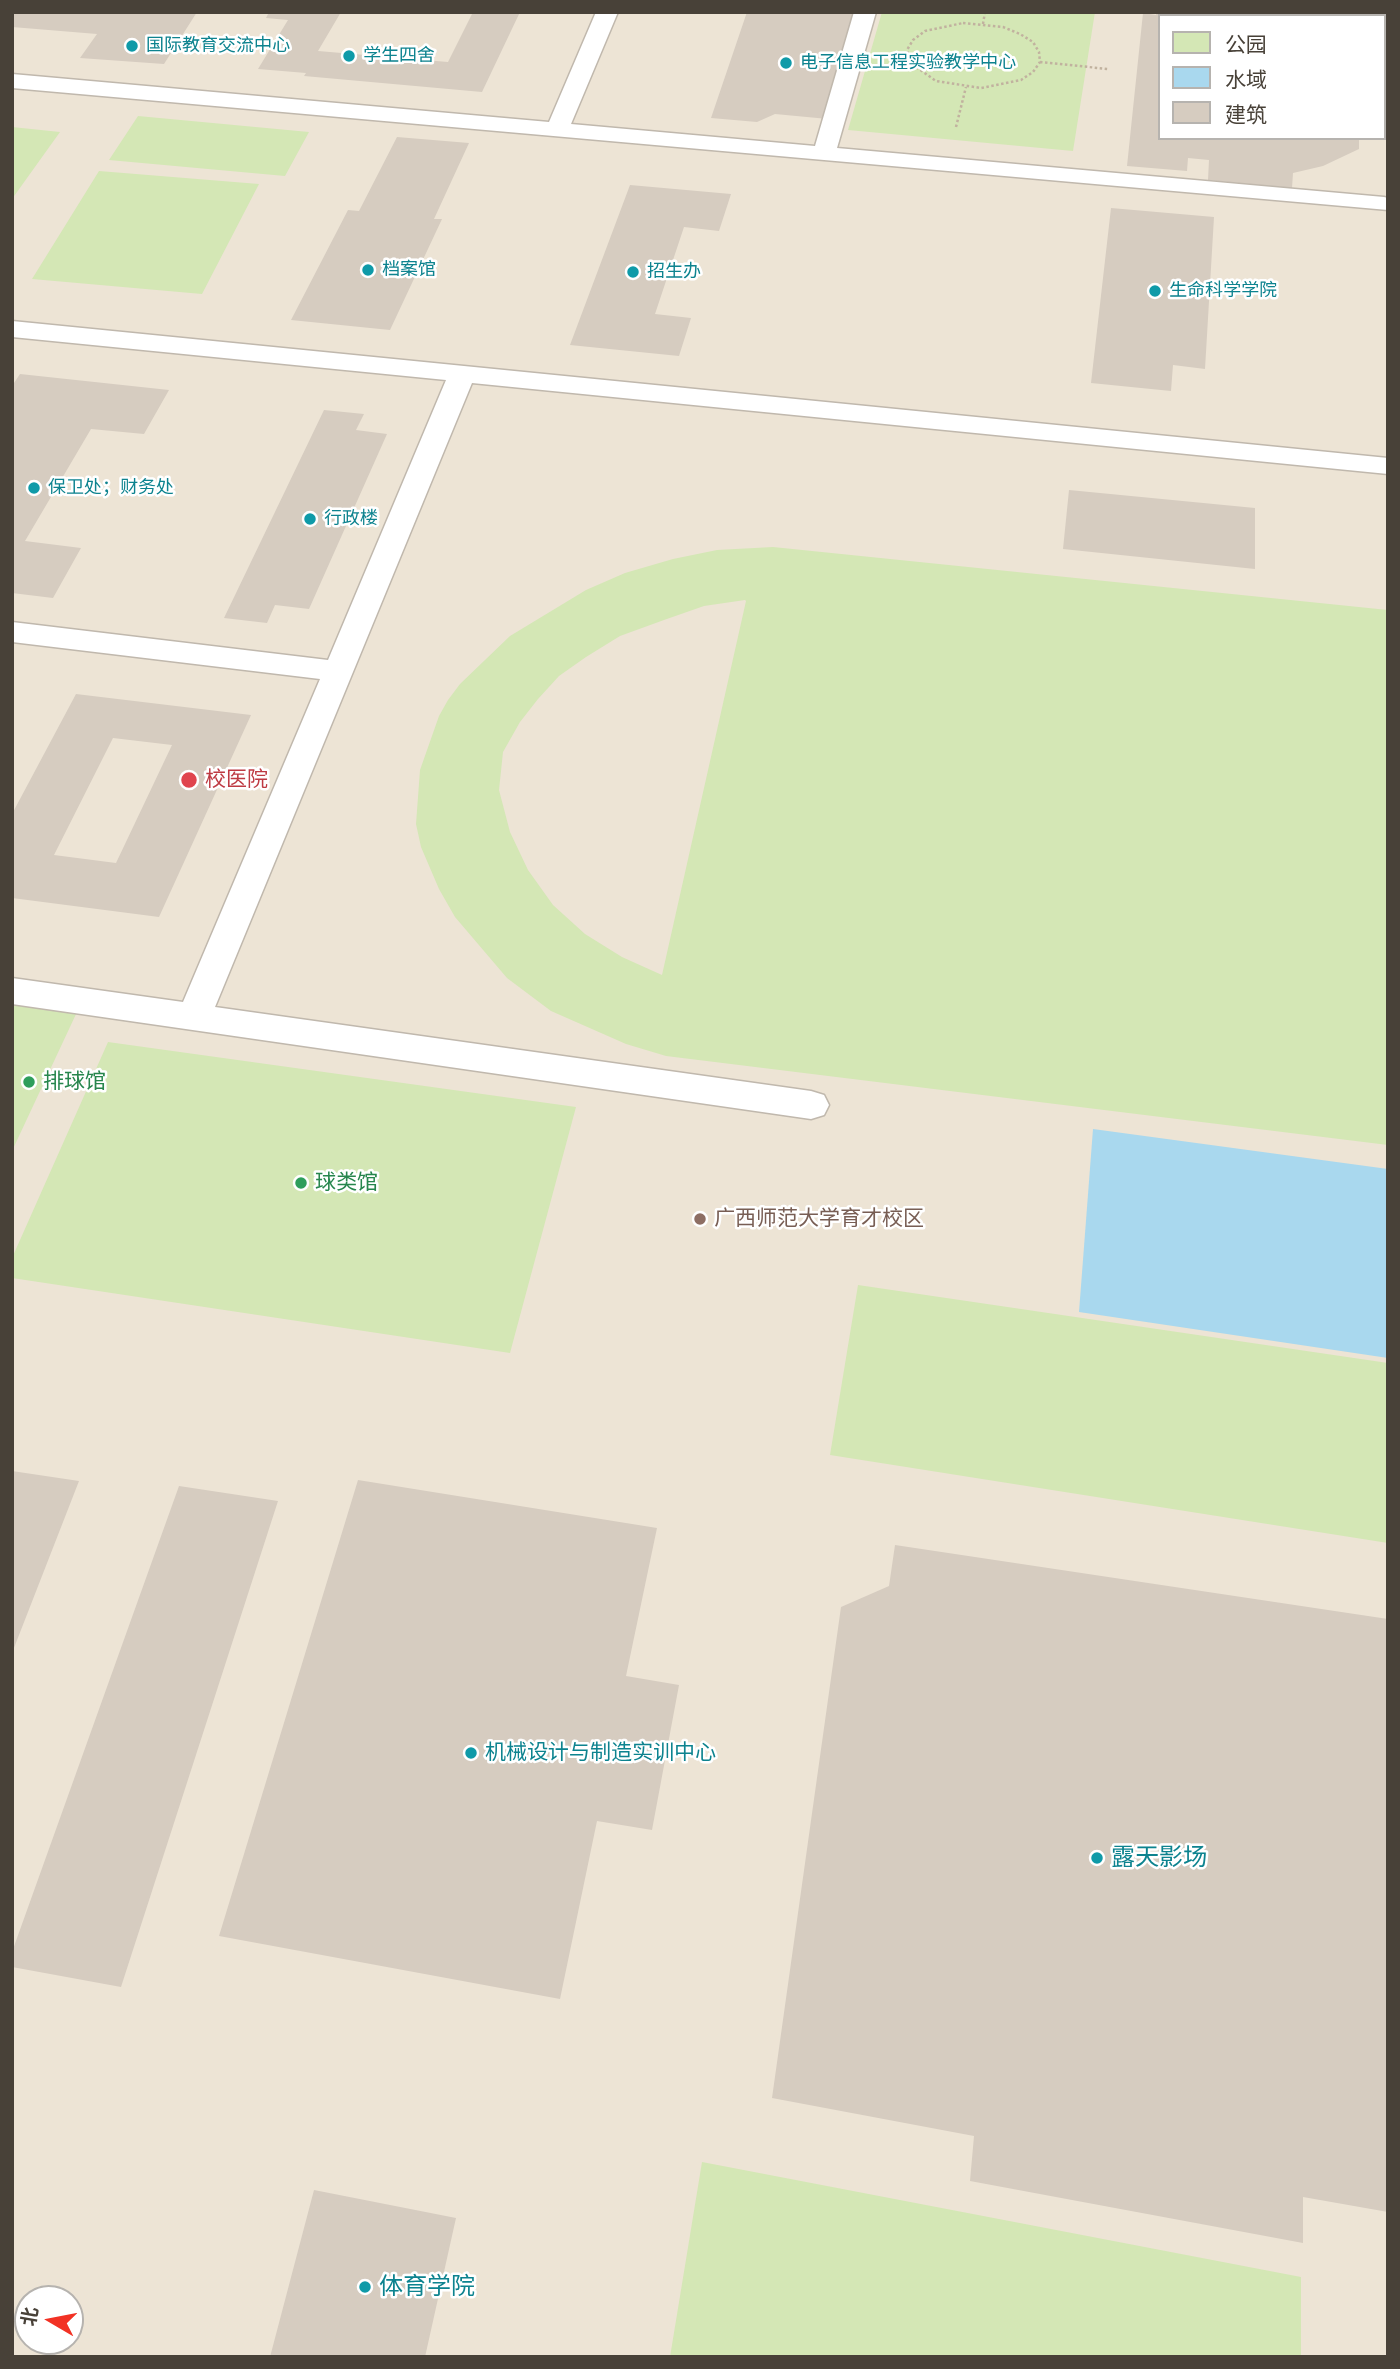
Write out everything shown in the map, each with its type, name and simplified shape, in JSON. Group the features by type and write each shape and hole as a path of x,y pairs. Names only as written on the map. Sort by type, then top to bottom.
{"lane":[{"path":"557,130 607,12"},
{"path":"824,154 866,12"},
{"path":"12,81 1386,206"},
{"path":"1386,206 1379,195 1381,185 1388,178"},
{"path":"12,329 1388,466"},
{"path":"194,1016 463,374"},
{"path":"12,632 338,671"},
{"path":"12,991 811,1105"}],"path":[{"path":"983,23 985,12"},
{"path":"983,23 1012,30 1033,42 1039,52 1040,62 1033,72 1021,80 1003,86 981,88 936,80 919,72 909,62 907,50 913,40 925,31 943,25 983,23"},
{"path":"1040,62 1108,69"}],"shaded area":[{"name":"广西师范大学育才校区","path":"12,12 1388,12 1388,2357 12,2357"}],"green space":[{"path":"882,12 1095,12 1073,151 848,130"},
{"path":"138,116 309,132 285,176 109,160"},
{"path":"12,127 60,132 12,199"},
{"path":"99,171 259,184 202,294 32,279"},
{"path":"773,547 1388,610 1388,1145 666,1056 626,1044 551,1011 507,978 455,917 439,889 421,847 416,824 420,770 439,716 460,684 510,636 586,590 625,573 717,550","holes":["746,601 662,975 622,957 585,934 553,905 528,870 510,832 499,790 503,752 520,722 538,699 559,676 586,657 620,636 704,606"]},
{"name":"排球馆","path":"12,1003 77,1012 12,1151"},
{"name":"球类馆","path":"108,1042 576,1107 510,1353 12,1278 12,1258"},
{"path":"858,1285 1388,1363 1388,1543 830,1455"},
{"path":"702,2162 1301,2277 1301,2357 670,2357"}],"water":[{"path":"1093,1129 1388,1169 1388,1358 1079,1312"}],"building":[{"name":"国际教育交流中心","path":"12,12 197,12 164,64 80,58 97,34 12,27"},
{"name":"学生四舍","path":"269,12 341,12 318,51 448,62 473,12 520,12 482,92 304,76 306,73 258,69 288,20 266,18"},
{"name":"电子信息工程实验教学中心","path":"747,12 857,12 828,119 775,114 757,122 711,118"},
{"path":"1157,12 1277,14 1158,14 1158,140 1359,140 1359,149 1323,166 1293,173 1292,188 1208,180 1209,160 1188,158 1187,171 1127,166 1143,13 1156,15"},
{"name":"档案馆","path":"397,137 469,143 434,219 442,219 390,330 291,320 348,210 359,211"},
{"name":"招生办","path":"630,185 731,194 719,231 684,227 655,314 691,318 679,356 570,345"},
{"name":"生命科学学院","path":"1111,208 1214,217 1205,369 1173,365 1171,391 1091,383"},
{"name":"保卫处；财务处","path":"20,374 169,390 144,434 91,429 25,541 81,548 53,598 12,593 12,386"},
{"name":"行政楼","path":"324,410 364,414 356,430 387,434 309,609 275,605 267,623 224,618"},
{"path":"1069,490 1255,508 1255,569 1063,549"},
{"name":"校医院","path":"76,694 251,715 159,917 12,898 12,814","holes":["113,738 172,745 116,863 54,855"]},
{"path":"12,1471 79,1481 12,1653"},
{"name":"机械设计与制造实训中心","path":"358,1480 657,1528 626,1676 679,1685 652,1830 597,1821 560,1999 219,1936"},
{"path":"179,1486 278,1501 121,1987 12,1967 12,1952"},
{"name":"露天影场","path":"895,1545 1388,1619 1388,2212 1303,2197 1303,2243 970,2181 974,2136 772,2098 841,1607 889,1586"},
{"name":"体育学院","path":"314,2190 456,2218 425,2357 270,2357"}],"place":[{"name":"国际教育交流中心","path":"132,46"},
{"name":"学生四舍","path":"349,56"},
{"name":"电子信息工程实验教学中心","path":"786,63"},
{"name":"档案馆","path":"368,270"},
{"name":"招生办","path":"633,272"},
{"name":"生命科学学院","path":"1155,291"},
{"name":"保卫处；财务处","path":"34,488"},
{"name":"行政楼","path":"310,519"},
{"name":"校医院","path":"189,780"},
{"name":"排球馆","path":"29,1082"},
{"name":"球类馆","path":"301,1183"},
{"name":"广西师范大学育才校区","path":"700,1219"},
{"name":"机械设计与制造实训中心","path":"471,1753"},
{"name":"露天影场","path":"1097,1858"},
{"name":"体育学院","path":"365,2287"}]}
